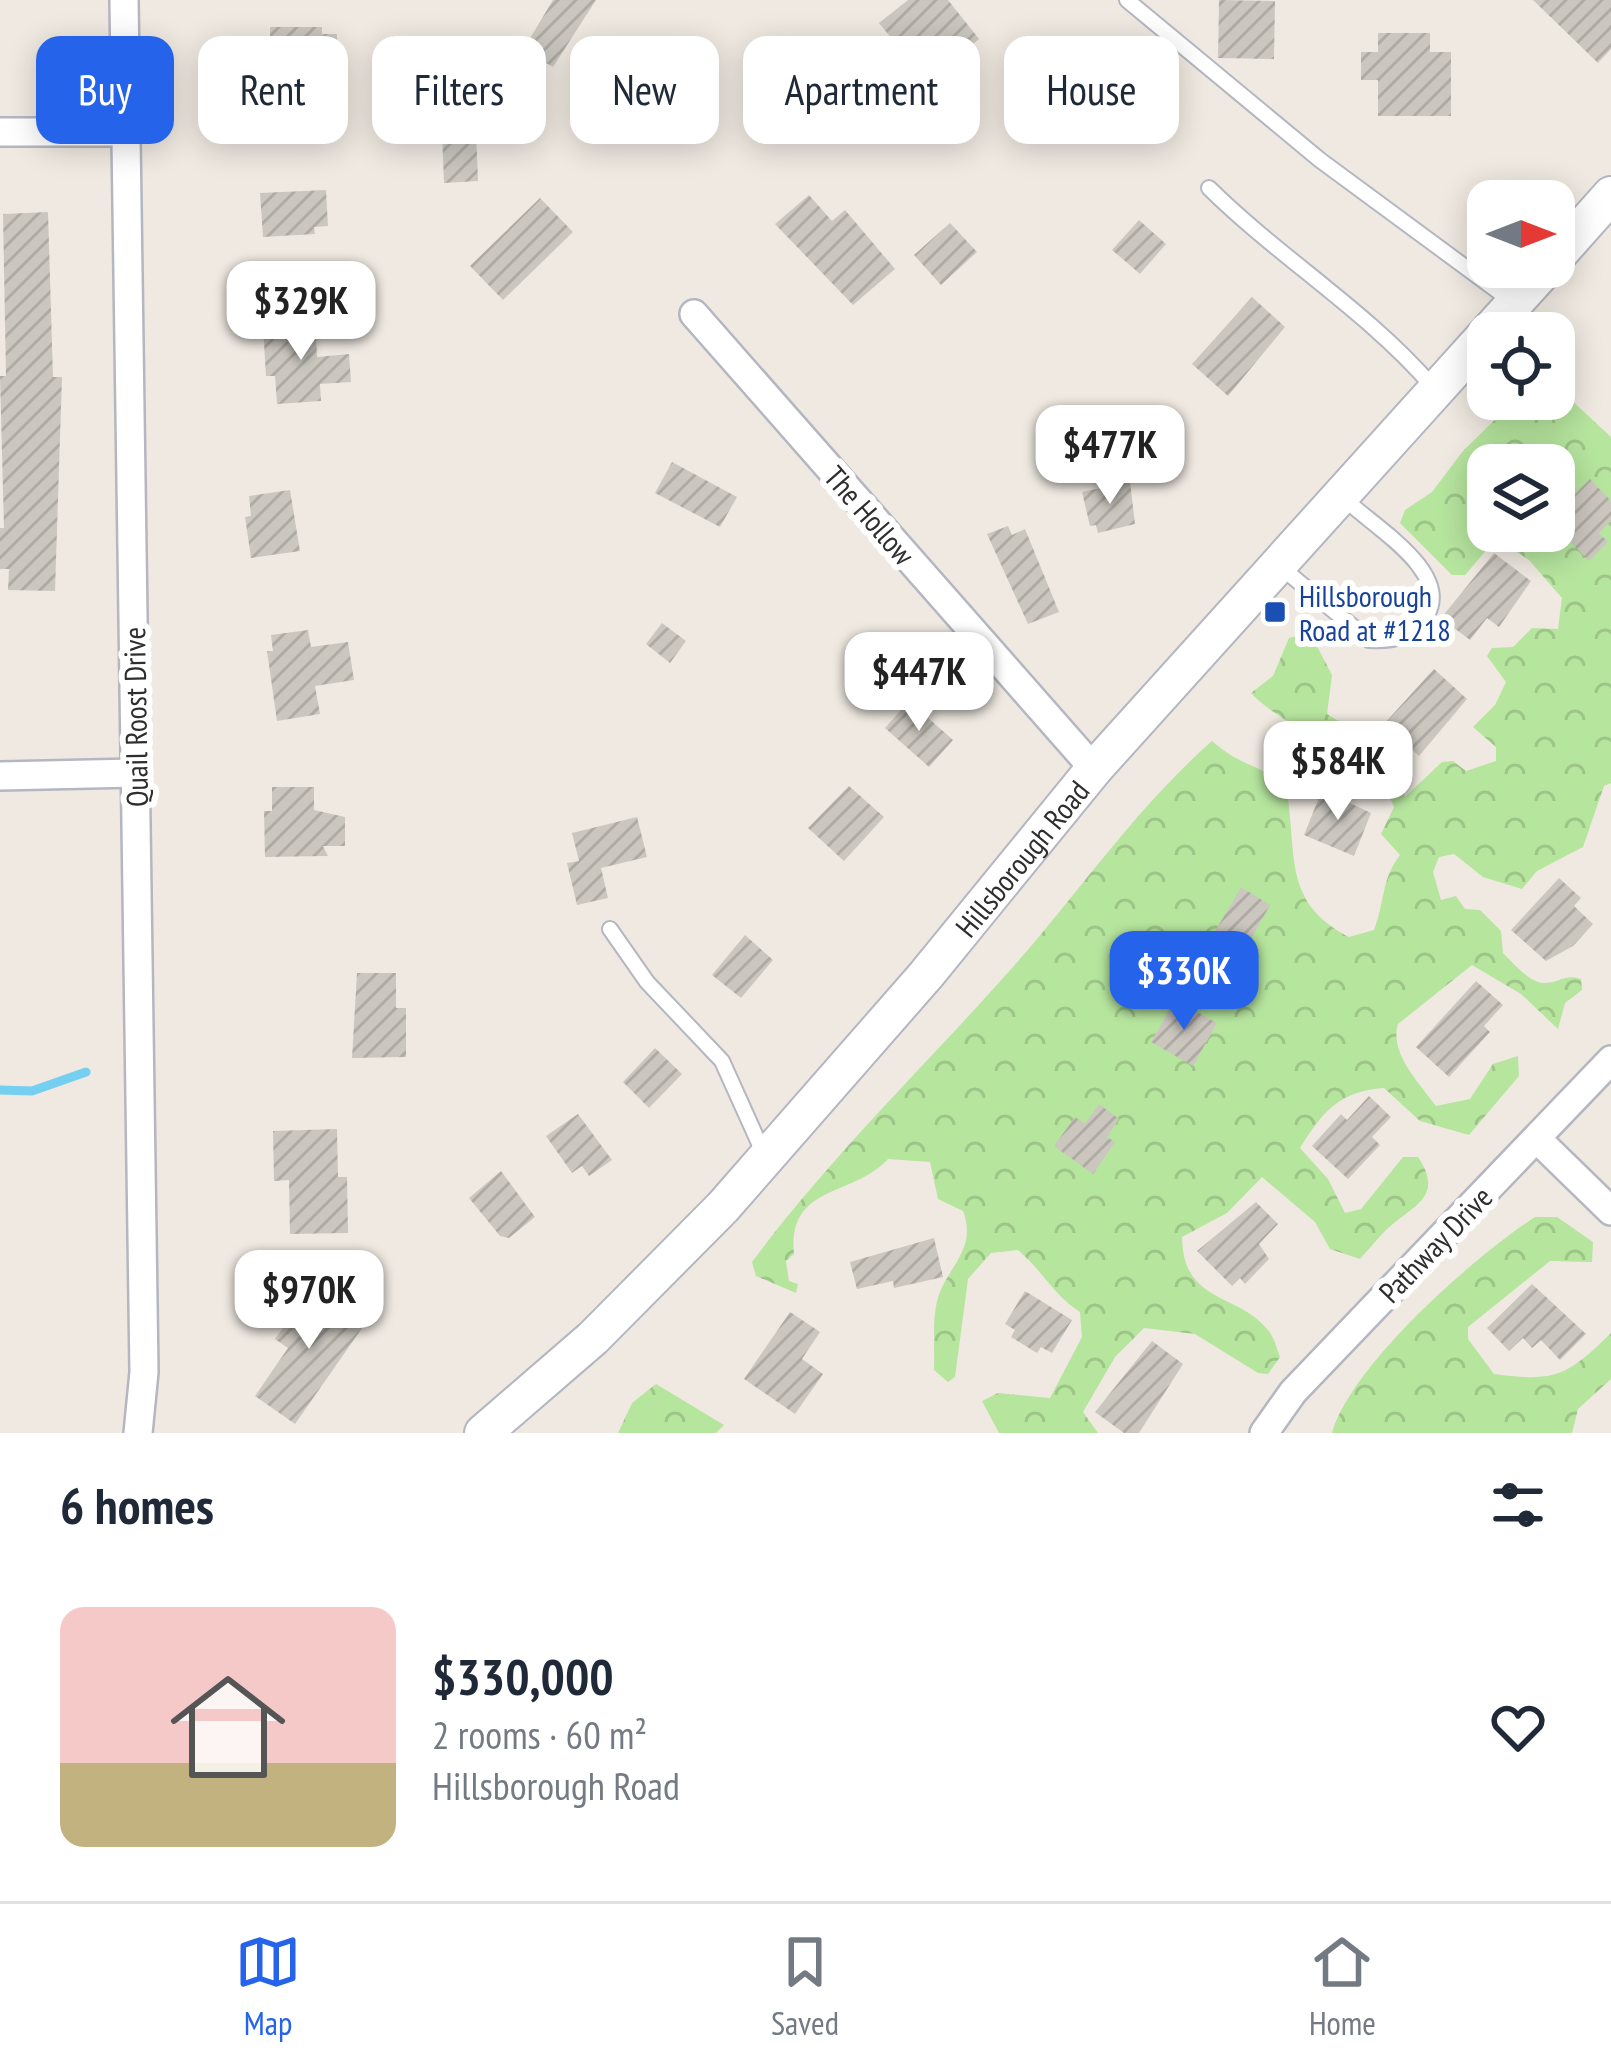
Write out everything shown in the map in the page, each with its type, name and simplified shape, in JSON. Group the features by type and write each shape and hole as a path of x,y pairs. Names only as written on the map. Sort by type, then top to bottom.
{"main road":[{"path":"1575,238 1609,203"},
{"name":"Hillsborough Road","path":"504,1427 655,1278 765,1157 926,975 1094,769 1528,288"}],"street":[{"name":"Quail Roost Drive","path":"124,0 125,36"},
{"path":"0,133 36,133"},
{"name":"Quail Roost Drive","path":"127,144 144,1372 138,1433"},
{"name":"The Hollow","path":"694,314 1094,769"},
{"path":"0,776 135,773"},
{"name":"Pathway Drive","path":"1264,1433 1293,1392 1611,1060"},
{"path":"1538,1139 1611,1211"}],"lane":[{"path":"1127,0 1320,160 1514,303"},
{"path":"1209,188 1268,246 1394,343 1436,390"},
{"path":"1278,565 1369,640 1408,636 1422,625 1433,604 1434,589 1423,570 1341,495"},
{"path":"610,929 647,982 722,1061 765,1157"}],"green space":[{"path":"1575,404 1611,437 1611,783 1604,786 1583,847 1537,871 1522,889 1483,877 1454,854 1439,857 1433,872 1441,900 1456,896 1465,909 1480,910 1501,931 1503,953 1526,975 1543,983 1581,979 1582,990 1565,1003 1558,1029 1521,994 1472,965 1398,1024 1402,1057 1436,1106 1470,1099 1493,1064 1518,1056 1519,1076 1469,1135 1420,1121 1384,1088 1356,1093 1334,1105 1300,1148 1328,1179 1345,1213 1361,1209 1403,1157 1418,1157 1425,1171 1428,1182 1422,1199 1360,1259 1330,1249 1315,1222 1262,1177 1227,1213 1182,1237 1185,1259 1201,1286 1255,1318 1270,1333 1280,1357 1268,1374 1258,1373 1195,1334 1144,1328 1115,1357 1083,1412 1098,1433 999,1433 982,1401 998,1393 1050,1398 1082,1337 1080,1312 1018,1250 991,1253 968,1279 955,1377 948,1382 934,1370 937,1301 964,1248 967,1225 963,1211 938,1199 930,1162 888,1159 812,1203 801,1215 794,1254 786,1261 789,1281 798,1284 796,1293 756,1276 752,1262 814,1185 1013,967 1158,794 1212,741 1286,786 1296,874 1312,908 1349,937 1374,930 1386,882 1400,855 1381,834 1394,807 1370,773 1251,693 1273,676 1289,638 1310,633 1332,675 1327,714 1340,722 1359,721 1370,740 1394,758 1405,797 1442,762 1453,761 1466,771 1496,761 1496,747 1473,727 1495,705 1506,682 1487,656 1492,648 1513,647 1532,628 1558,629 1562,598 1516,552 1575,552 1575,444 1470,444 1495,420 1575,420"},
{"path":"1467,447 1467,552 1485,552 1465,575 1452,575 1400,523 1405,510 1432,492"},
{"path":"1535,1217 1557,1217 1593,1242 1592,1262 1550,1261 1468,1327 1468,1339 1494,1374 1532,1377 1570,1367 1611,1333 1611,1379 1578,1409 1572,1433 1332,1433 1364,1376 1418,1314"},
{"path":"656,1384 724,1425 716,1433 618,1433 632,1403"}],"building":[{"path":"553,0 596,0 553,67 546,63 546,36 531,36"},
{"path":"908,0 948,0 977,36 890,36 879,23"},
{"path":"1219,0 1275,1 1274,59 1218,58"},
{"path":"1533,0 1611,0 1611,49 1598,63"},
{"path":"270,27 322,27 322,34 337,34 337,36 270,36"},
{"path":"1378,33 1430,33 1430,52 1451,52 1451,116 1378,116 1378,80 1361,80 1361,52 1378,52"},
{"path":"442,144 477,144 478,181 444,183"},
{"path":"326,190 328,226 314,227 315,234 263,237 260,193"},
{"path":"809,195 832,221 845,210 895,269 853,305 775,224"},
{"path":"540,198 573,232 503,300 470,266"},
{"path":"48,212 53,377 62,377 55,591 8,590 9,569 0,569 0,528 4,528 0,376 6,376 3,214"},
{"path":"1139,220 1166,244 1140,274 1112,250"},
{"path":"950,223 977,252 941,285 914,255"},
{"path":"1252,297 1285,327 1228,396 1192,364"},
{"path":"315,320 317,357 349,354 351,382 320,384 321,401 277,404 275,376 266,376 263,327"},
{"path":"672,462 737,497 720,527 655,493"},
{"path":"1590,479 1611,501 1611,521 1599,533 1608,542 1589,561 1575,547 1575,494"},
{"path":"1130,482 1135,524 1098,533 1096,525 1090,526 1082,492"},
{"path":"290,490 300,551 251,558 245,517 251,516 249,496"},
{"path":"1008,526 1012,535 1025,529 1059,612 1028,624 987,534"},
{"path":"1494,553 1531,581 1499,627 1487,618 1470,640 1441,618"},
{"path":"662,623 686,641 670,663 646,644"},
{"path":"308,630 311,647 348,642 354,680 315,686 320,714 277,721 267,651 273,651 271,635"},
{"path":"1434,669 1467,699 1419,756 1384,724"},
{"path":"909,701 953,740 929,767 885,728"},
{"path":"849,786 884,817 844,861 808,828"},
{"path":"272,787 314,787 314,810 345,817 345,846 323,846 328,856 265,857 264,811 272,811"},
{"path":"1322,790 1371,813 1354,856 1304,835"},
{"path":"637,817 647,857 601,868 608,898 577,905 567,863 579,861 572,833"},
{"path":"1559,878 1581,898 1574,906 1593,924 1573,946 1546,961 1511,930"},
{"path":"1241,887 1270,905 1243,953 1213,935"},
{"path":"745,935 773,960 741,998 712,975"},
{"path":"357,973 396,973 396,1008 406,1008 406,1057 352,1058"},
{"path":"1476,981 1503,1005 1484,1026 1490,1032 1449,1077 1416,1047"},
{"path":"1175,1000 1217,1023 1193,1066 1151,1042"},
{"path":"655,1048 682,1074 649,1108 623,1082"},
{"path":"1369,1096 1391,1117 1372,1137 1380,1145 1348,1179 1312,1146 1341,1114 1347,1120"},
{"path":"1099,1104 1119,1119 1107,1137 1115,1142 1093,1174 1054,1146 1075,1117 1085,1124"},
{"path":"578,1114 612,1160 589,1176 582,1166 572,1173 546,1136"},
{"path":"337,1129 338,1177 347,1177 348,1233 290,1234 289,1180 274,1181 273,1131"},
{"path":"501,1171 535,1217 509,1238 500,1236 469,1198"},
{"path":"1256,1202 1278,1224 1259,1244 1269,1259 1245,1284 1240,1278 1232,1286 1197,1251"},
{"path":"934,1238 943,1277 894,1288 893,1281 857,1289 850,1262"},
{"path":"314,1284 367,1321 295,1424 255,1396 288,1348 275,1339"},
{"path":"1532,1284 1586,1334 1560,1360 1541,1340 1532,1348 1523,1338 1509,1351 1487,1328"},
{"path":"1025,1291 1072,1320 1052,1353 1041,1347 1037,1353 1011,1337 1015,1330 1005,1324"},
{"path":"790,1312 820,1332 802,1359 823,1374 795,1414 744,1379"},
{"path":"1152,1341 1183,1364 1139,1433 1124,1433 1095,1412"}],"waterway":[{"path":"0,1090 32,1091 86,1072"}],"place":[{"name":"Hillsborough Road at #1218","path":"1275,612"}]}
